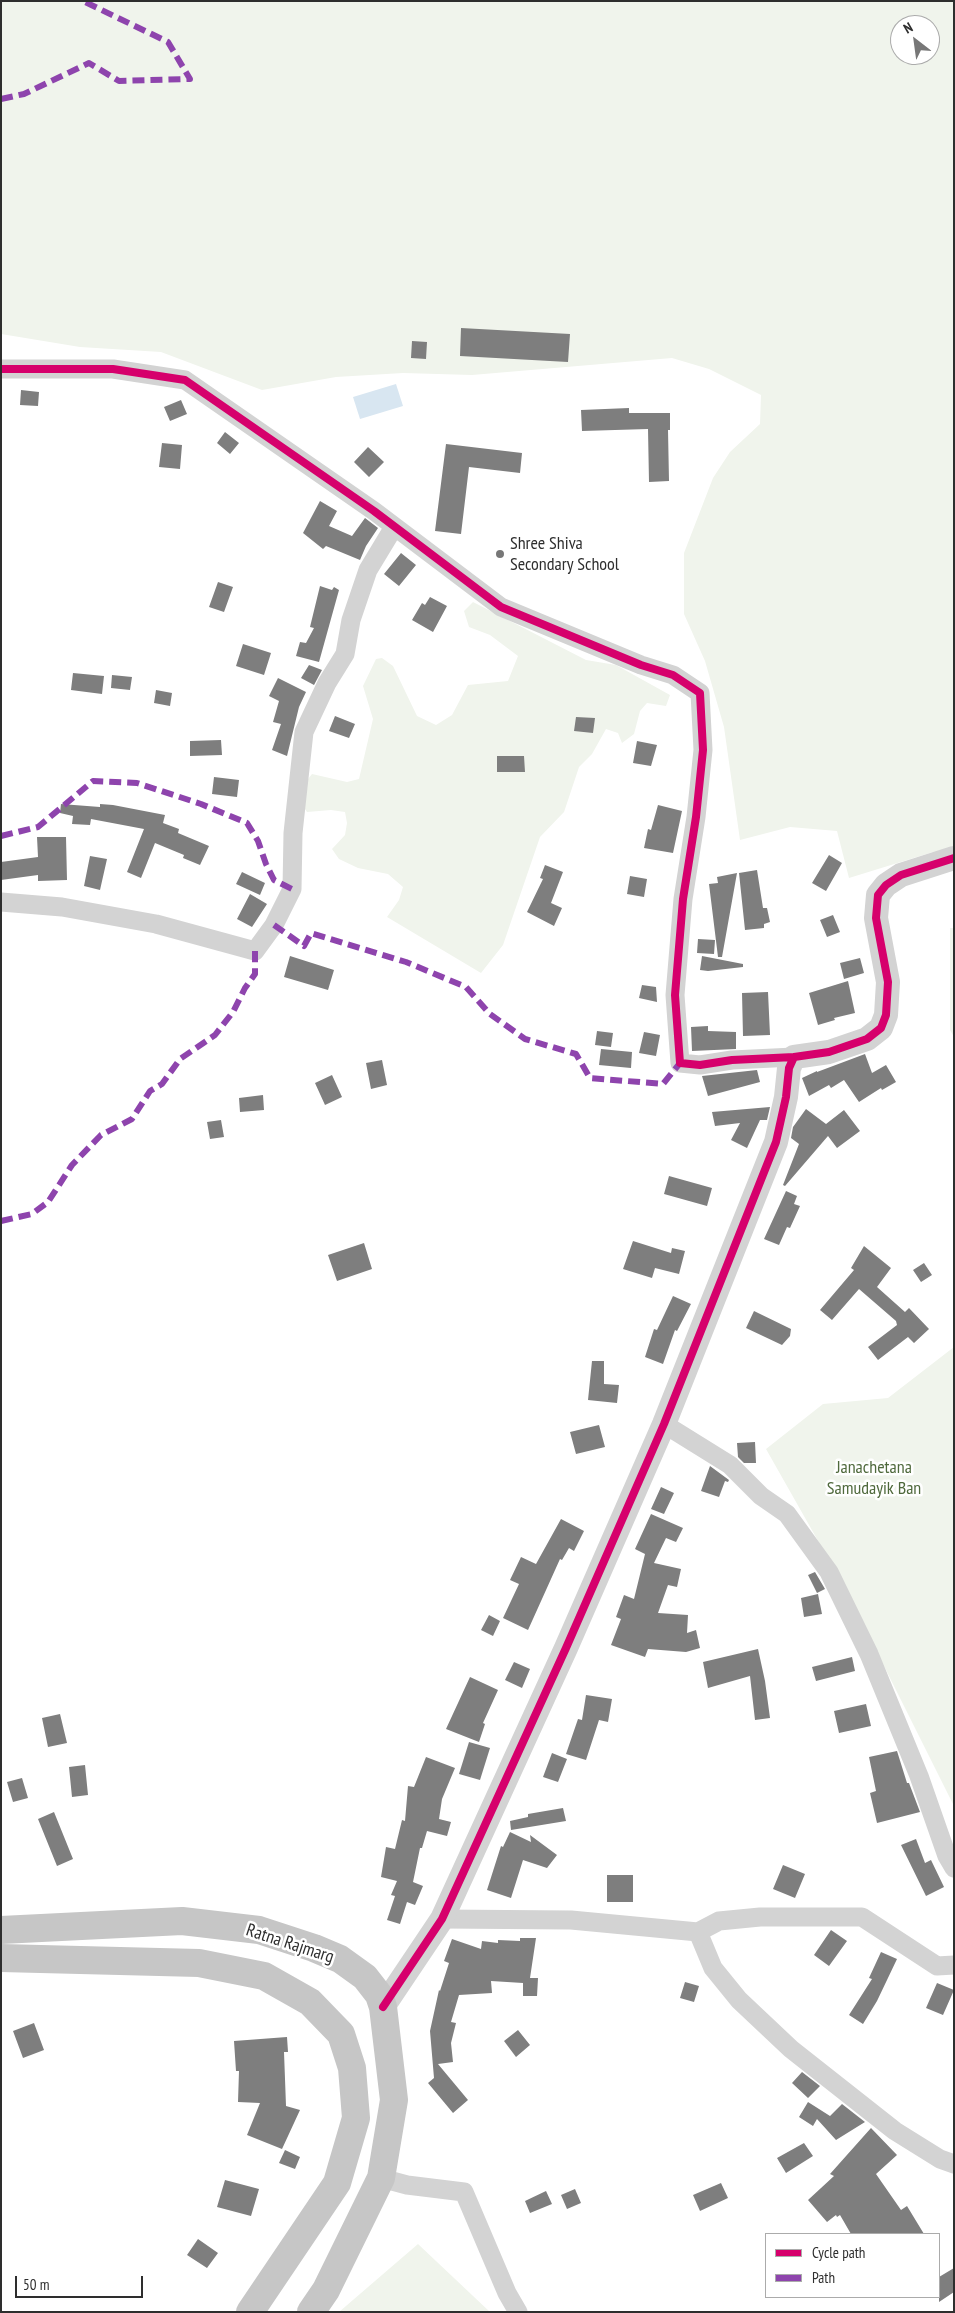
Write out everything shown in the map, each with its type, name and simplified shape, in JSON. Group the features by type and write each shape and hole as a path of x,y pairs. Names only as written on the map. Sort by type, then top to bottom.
{"main road":[{"name":"Ratna Rajmarg","path":"1,1930 182,1921 259,1930 314,1948 340,1959 365,1977 379,1995 383,2007 394,2100 381,2178 326,2290 311,2312"},
{"path":"1,1958 200,1963 264,1976 310,2002 341,2034 352,2068 356,2118 337,2183 250,2312"}],"street":[{"path":"1,369 113,369 185,380 358,500 501,607 673,676 700,693 703,750 696,817 683,899 675,995 675,1024 680,1063 700,1065 732,1060 794,1057 829,1052 867,1039 881,1028 886,1015 888,982 876,918 878,895 886,885 901,875 954,858"},
{"path":"1,902 62,907 156,924 255,951 274,925 292,889 294,833 304,732 327,683 346,654 351,620 368,570 394,528"},
{"path":"383,2007 442,1919 566,1648 664,1424 776,1142 786,1097 789,1068 794,1057"},
{"path":"664,1424 730,1465 761,1496 787,1514 829,1572 869,1654 919,1776 947,1856 954,1868"},
{"path":"442,1919 571,1920 698,1932 719,1921 743,1918 862,1917 937,1966 954,1965"},
{"path":"698,1932 713,1968 739,2000 792,2049 896,2131 940,2159 954,2164"},
{"path":"381,2178 407,2185 464,2192 507,2293 518,2312"}],"green space":[{"path":"1,1 954,1 954,860 933,852 849,878 837,831 790,827 740,840 724,727 705,661 684,614 684,553 713,478 730,452 760,424 761,395 709,369 672,358 472,375 403,373 336,377 262,390 161,352 80,347 1,334"},
{"path":"473,602 586,660 616,665 670,695 666,706 647,703 640,711 634,734 622,743 618,733 606,729 592,754 579,767 564,812 540,837 503,945 481,973 387,917 399,900 403,887 388,874 358,868 339,859 332,849 345,835 347,823 345,812 331,810 307,812 303,806 308,779 312,774 347,782 359,779 373,719 363,686 376,659 382,658 393,666 417,716 436,725 452,715 468,685 508,681 518,656 490,635 469,627 464,611"},
{"path":"950,928 954,928 954,1037 950,1030"},
{"name":"Janachetana Samudayik Ban","path":"954,1347 954,1806 847,1592 766,1449 823,1404 888,1398"},
{"path":"418,2244 490,2312 339,2312"}],"shaded area":[{"path":"396,384 403,406 360,419 353,397"}],"building":[{"path":"461,328 570,334 568,362 460,356"},
{"path":"412,341 427,342 426,359 411,358"},
{"path":"21,390 39,392 38,406 20,405"},
{"path":"181,400 187,414 170,421 164,407"},
{"path":"629,408 629,413 670,413 670,430 668,430 669,481 649,482 648,429 582,431 581,410"},
{"path":"225,432 239,443 230,454 217,443"},
{"path":"162,443 182,445 180,469 159,467"},
{"path":"446,444 522,453 520,473 469,467 461,534 435,531"},
{"path":"368,447 384,462 369,477 354,462"},
{"path":"320,501 337,511 329,526 352,536 365,518 378,528 366,546 360,560 326,546 323,549 303,533"},
{"path":"401,553 416,565 399,586 384,574"},
{"path":"218,582 233,587 224,612 209,607"},
{"path":"320,586 332,590 334,587 339,590 319,662 296,656 300,642 306,643 314,628 310,627"},
{"path":"430,597 447,606 433,632 412,620 422,603 425,605"},
{"path":"243,644 271,653 264,675 236,666"},
{"path":"309,665 322,670 314,685 301,678"},
{"path":"73,673 104,676 102,694 71,690"},
{"path":"112,675 132,677 130,690 111,688"},
{"path":"278,678 306,692 299,707 287,756 272,750 281,724 273,722 279,701 269,696"},
{"path":"156,690 172,693 170,706 154,703"},
{"path":"335,716 355,724 349,738 329,731"},
{"path":"576,717 595,718 593,733 574,731"},
{"path":"221,740 222,755 190,756 190,741"},
{"path":"637,741 657,745 651,766 633,763"},
{"path":"497,756 524,756 525,772 497,772"},
{"path":"214,777 239,780 237,797 212,794"},
{"path":"61,804 100,807 100,804 113,805 165,815 163,823 179,829 178,833 209,846 200,865 183,858 184,855 155,843 141,878 127,872 144,829 91,819 90,825 72,824 73,816 60,813"},
{"path":"658,805 682,811 673,853 644,848 648,829 651,830"},
{"path":"37,837 66,837 67,880 38,881 38,875 1,880 1,862 38,857"},
{"path":"829,855 842,863 826,891 812,883"},
{"path":"90,856 107,859 100,890 84,886"},
{"path":"545,865 563,872 551,903 562,908 554,926 527,912 543,879 540,878"},
{"path":"757,870 763,908 767,908 770,922 764,924 764,928 745,930 739,873"},
{"path":"242,872 265,883 260,895 236,884"},
{"path":"737,873 722,957 718,957 709,884 718,883 717,877"},
{"path":"630,876 647,879 644,897 627,894"},
{"path":"250,894 267,904 252,927 237,919"},
{"path":"833,915 840,932 827,937 820,920"},
{"path":"698,939 715,940 714,954 697,953"},
{"path":"290,956 334,970 328,990 284,977"},
{"path":"702,956 743,964 743,967 708,971 700,970"},
{"path":"860,958 864,973 844,979 840,963"},
{"path":"848,981 855,1013 834,1018 835,1020 818,1025 809,993"},
{"path":"642,985 656,987 657,1002 639,998"},
{"path":"768,992 770,1035 743,1036 742,993"},
{"path":"708,1026 708,1031 736,1032 736,1049 692,1051 691,1027"},
{"path":"597,1031 613,1033 611,1047 595,1045"},
{"path":"644,1032 660,1035 656,1056 639,1053"},
{"path":"601,1049 632,1052 631,1068 599,1065"},
{"path":"865,1054 872,1073 886,1065 896,1082 882,1090 881,1088 859,1102 844,1080 831,1088 829,1085 809,1096 802,1078"},
{"path":"382,1060 387,1085 371,1089 366,1063"},
{"path":"757,1070 760,1082 708,1096 702,1076"},
{"path":"332,1075 342,1097 325,1105 315,1083"},
{"path":"263,1095 264,1110 240,1112 239,1098"},
{"path":"770,1107 767,1120 760,1120 747,1148 731,1140 740,1123 715,1126 712,1112"},
{"path":"806,1109 826,1124 844,1110 860,1131 837,1148 828,1136 785,1186 783,1185 799,1144 791,1138 793,1127"},
{"path":"221,1120 224,1137 210,1139 207,1122"},
{"path":"669,1176 712,1188 707,1206 664,1194"},
{"path":"786,1191 797,1196 794,1204 800,1206 790,1228 787,1227 779,1245 764,1239"},
{"path":"633,1241 671,1253 672,1248 685,1251 679,1274 655,1268 652,1278 623,1269"},
{"path":"364,1243 372,1269 337,1281 328,1255"},
{"path":"864,1246 891,1268 877,1287 905,1312 909,1308 929,1329 914,1343 908,1337 878,1360 868,1347 897,1325 896,1321 859,1289 832,1320 820,1310 854,1270 851,1268"},
{"path":"924,1263 932,1275 921,1282 913,1270"},
{"path":"673,1296 691,1304 677,1331 675,1330 663,1364 645,1357 654,1329 657,1330"},
{"path":"754,1311 791,1329 790,1336 782,1345 746,1328"},
{"path":"592,1361 604,1361 604,1384 619,1385 617,1403 588,1400"},
{"path":"599,1425 605,1447 576,1454 570,1432"},
{"path":"755,1442 756,1463 744,1463 738,1457 737,1443"},
{"path":"710,1466 729,1480 728,1482 725,1481 719,1497 701,1491"},
{"path":"661,1487 674,1493 664,1514 651,1509"},
{"path":"651,1514 683,1528 676,1542 666,1538 654,1563 681,1569 677,1587 668,1585 658,1613 688,1615 687,1633 696,1630 700,1648 686,1652 648,1649 645,1657 611,1645 621,1619 616,1617 624,1595 634,1599 645,1554 635,1549"},
{"path":"561,1519 584,1531 574,1551 569,1548 562,1560 560,1559 528,1630 503,1618 519,1584 510,1580 521,1557 536,1564"},
{"path":"815,1572 825,1589 817,1593 808,1575"},
{"path":"818,1594 822,1614 804,1617 801,1598"},
{"path":"489,1615 500,1621 493,1636 481,1630"},
{"path":"758,1649 770,1718 755,1720 750,1676 708,1688 703,1662"},
{"path":"852,1657 855,1671 816,1681 812,1667"},
{"path":"514,1662 530,1669 522,1688 505,1680"},
{"path":"470,1677 498,1690 483,1723 485,1724 479,1742 446,1729"},
{"path":"586,1695 612,1699 608,1722 599,1720 586,1760 566,1754 578,1719 582,1720"},
{"path":"866,1704 871,1726 839,1733 834,1711"},
{"path":"60,1714 67,1743 48,1747 42,1718"},
{"path":"469,1742 490,1748 480,1780 459,1774"},
{"path":"897,1751 907,1783 909,1783 920,1812 877,1823 870,1793 876,1791 869,1757"},
{"path":"552,1753 567,1759 558,1782 543,1777"},
{"path":"426,1757 455,1768 442,1799 439,1819 451,1822 447,1836 427,1831 422,1848 420,1848 413,1882 423,1886 415,1905 407,1902 400,1924 387,1920 395,1896 391,1895 397,1881 381,1877 386,1847 395,1849 402,1820 405,1821 408,1786 414,1787"},
{"path":"85,1765 88,1795 72,1797 69,1767"},
{"path":"22,1778 28,1798 13,1802 7,1782"},
{"path":"563,1808 566,1821 511,1830 510,1821 528,1817 528,1814"},
{"path":"54,1812 73,1859 57,1866 38,1819"},
{"path":"510,1832 531,1842 530,1835 557,1855 547,1868 523,1860 511,1898 487,1890 501,1846 503,1847"},
{"path":"916,1839 925,1863 931,1860 944,1887 926,1896 901,1845"},
{"path":"783,1865 805,1874 795,1898 773,1889"},
{"path":"607,1875 633,1875 633,1902 607,1902"},
{"path":"831,1930 847,1941 829,1966 814,1955"},
{"path":"520,1938 536,1938 530,1978 538,1978 537,1996 523,1996 523,1983 491,1981 492,1993 459,1995 451,2022 456,2023 451,2043 453,2062 438,2064 468,2100 453,2113 428,2083 434,2078 430,2031 439,1990 449,1963 444,1961 452,1939 481,1949 482,1941 498,1943 498,1940 520,1941"},
{"path":"881,1952 897,1959 877,2001 863,2024 849,2015 872,1979 869,1978"},
{"path":"685,1982 699,1986 694,2002 680,1998"},
{"path":"937,1983 954,1990 943,2015 926,2008"},
{"path":"34,2023 44,2050 23,2058 13,2031"},
{"path":"518,2030 530,2045 516,2057 504,2041"},
{"path":"287,2037 288,2052 284,2052 286,2106 300,2110 282,2149 247,2135 260,2103 238,2102 239,2071 236,2071 234,2041"},
{"path":"802,2072 820,2086 808,2098 792,2083"},
{"path":"808,2102 830,2116 842,2104 865,2122 836,2140 817,2119 813,2126 799,2117"},
{"path":"871,2128 897,2155 876,2174 901,2210 907,2206 923,2233 850,2233 840,2215 837,2217 836,2215 827,2222 808,2200 834,2176 830,2174"},
{"path":"804,2143 813,2156 786,2173 777,2158"},
{"path":"285,2150 300,2157 295,2169 279,2163"},
{"path":"225,2180 259,2189 251,2216 217,2207"},
{"path":"721,2183 728,2198 700,2211 693,2195"},
{"path":"575,2189 581,2203 567,2209 561,2195"},
{"path":"546,2191 552,2204 530,2213 525,2201"},
{"path":"198,2239 218,2253 207,2268 187,2255"},
{"path":"954,2268 954,2292 939,2302 940,2298 940,2276"}],"marked path":[{"path":"1,99 24,94 89,63 119,81 190,79 168,42 83,1"},
{"path":"1,836 38,827 93,781 137,783 201,804 247,823 258,841 274,880 292,889"},
{"path":"274,925 304,946 311,933 406,962 466,987 490,1014 525,1039 576,1054 590,1078 663,1084 680,1063"},
{"path":"1,1221 32,1214 48,1202 72,1165 101,1135 132,1119 150,1091 162,1084 180,1059 215,1035 233,1012 245,988 255,974 255,951"}],"cycle path":[{"path":"1,369 113,369 185,380 374,511 501,607 641,665 673,675 700,693 703,750 696,817 683,899 675,995 680,1063 700,1065 732,1060 794,1057"},
{"path":"383,2007 442,1919 566,1648 664,1424 776,1142 786,1097 789,1068 794,1057 829,1052 867,1039 881,1028 886,1015 888,982 876,918 878,895 886,885 901,875 954,858"}],"place":[{"name":"Shree Shiva Secondary School","path":"500,554"}]}
